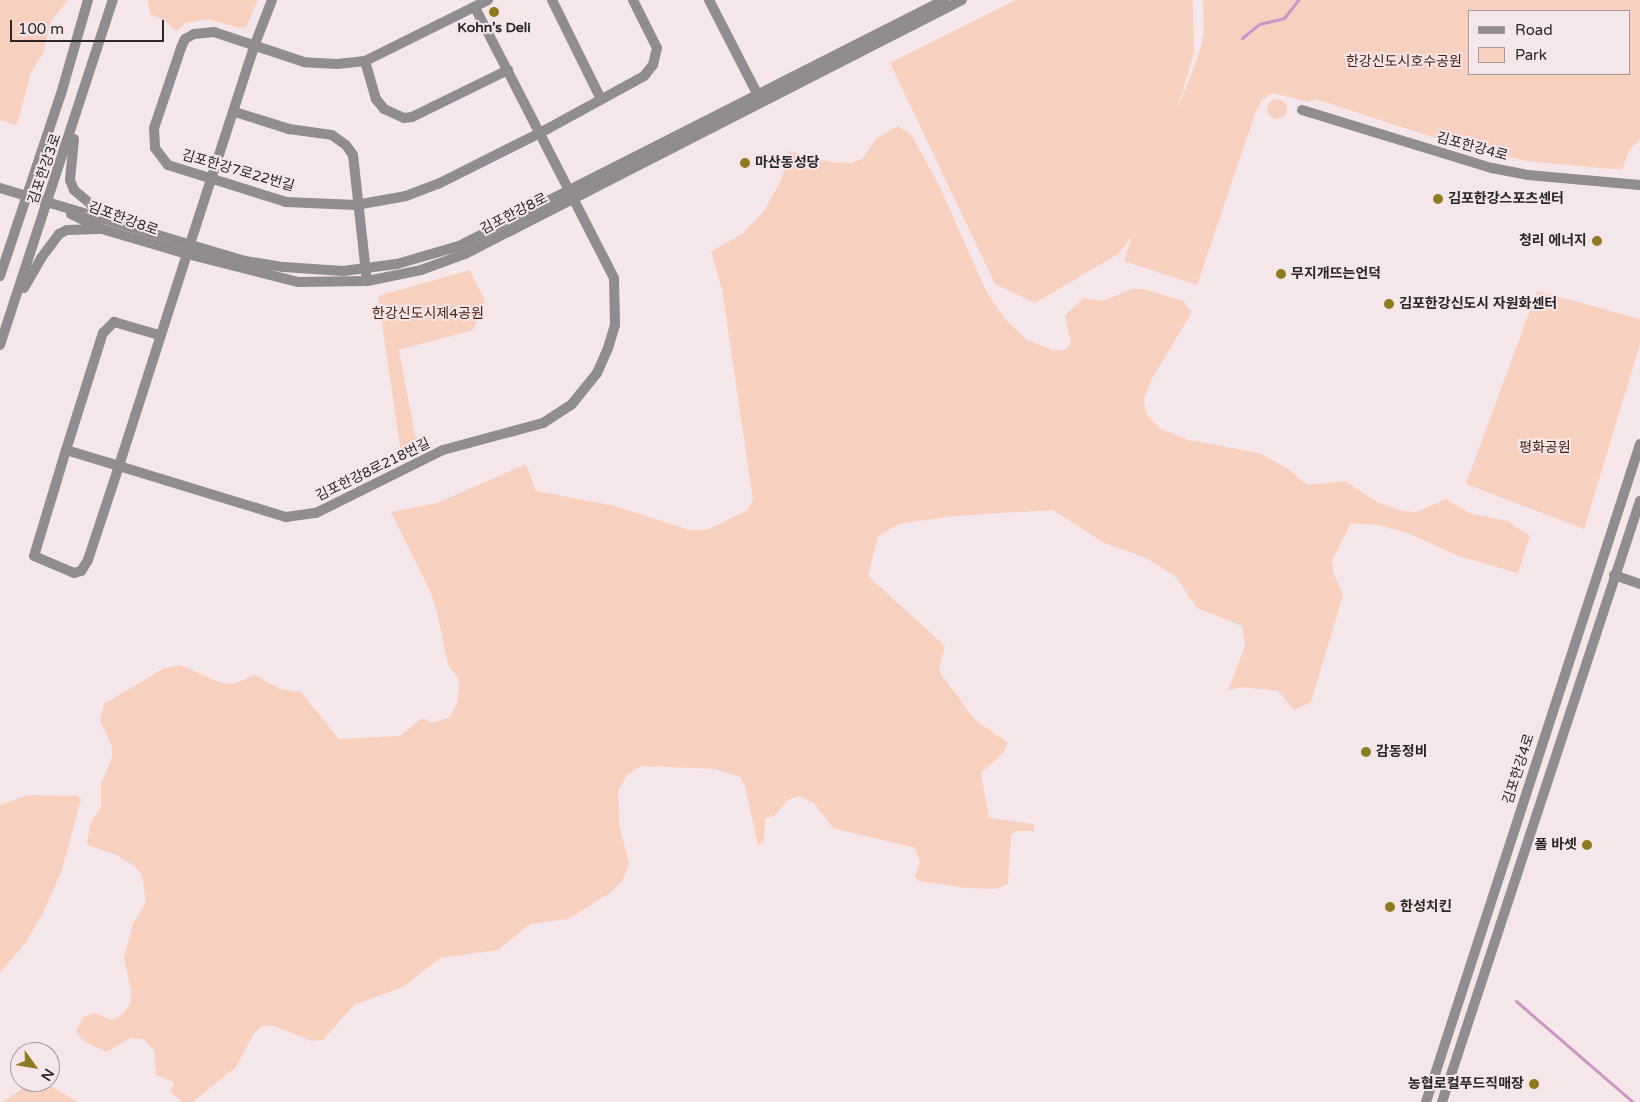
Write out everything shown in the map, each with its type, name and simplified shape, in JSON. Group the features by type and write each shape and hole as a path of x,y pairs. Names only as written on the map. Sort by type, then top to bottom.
{"street":[{"name":"김포한강3로","path":"0,276 24,195 61,94 88,0"},
{"name":"김포한강3로","path":"0,345 78,113 113,0"},
{"path":"190,244 235,112 255,44 272,0"},
{"name":"김포한강7로22번길","path":"488,0 365,62 337,64 304,62 255,44 204,31 185,39 154,128 155,148 168,165 286,202 356,205 406,196 438,184 540,133 600,97 644,76 655,60 654,38 633,0"},
{"path":"552,0 600,97"},
{"path":"709,0 760,100"},
{"name":"김포한강8로","path":"760,100 944,0"},
{"name":"김포한강8로","path":"48,203 102,229 187,254 298,282 367,281 421,270 465,254 572,195 962,0"},
{"name":"김포한강8로218번길","path":"66,450 286,517 310,514 443,450 498,437 558,415 584,391 597,374 615,325 614,278 475,7"},
{"path":"365,62 376,99 384,110 404,118 412,117 508,70"},
{"name":"김포한강4로","path":"1302,110 1500,170 1640,185"},
{"path":"235,112 289,129 339,138 353,155 356,205 367,281"},
{"path":"78,113 70,180 79,195 108,219"},
{"name":"김포한강8로","path":"0,188 245,260 284,267 365,269 433,256 572,195"},
{"path":"11,313 41,258 59,234 75,229 102,229"},
{"path":"158,335 114,322 107,326 66,450 34,556 74,573 81,571 88,560 119,466 158,335 187,254"},
{"name":"김포한강4로","path":"1426,1102 1640,444"},
{"path":"1442,1102 1640,500"},
{"path":"1614,575 1640,584"}],"green space":[{"path":"0,0 68,0 51,21 43,53 31,72 17,125 0,120"},
{"path":"148,0 258,0 246,27 240,28 207,19 186,23 176,31 165,21 150,14"},
{"name":"한강신도시호수공원","path":"1016,0 1193,0 1194,53 1177,110 1198,57 1204,33 1203,0 1640,0 1640,139 1629,150 1622,170 1526,161 1451,143 1315,99 1309,102 1272,93 1262,100 1256,111 1197,285 1124,261 1132,236 1118,254 1035,303 995,284 890,63"},
{"path":"1277,99 1284,102 1287,109 1284,116 1277,119 1270,116 1267,109 1270,102"},
{"path":"898,126 912,136 939,185 987,293 1005,319 1026,339 1054,351 1066,349 1071,343 1065,315 1084,298 1103,301 1132,289 1143,289 1183,301 1192,312 1151,380 1144,399 1146,414 1161,429 1188,440 1259,453 1287,468 1307,485 1345,481 1377,502 1403,511 1417,512 1446,499 1471,514 1508,521 1530,536 1518,573 1458,556 1410,534 1379,525 1351,523 1332,560 1333,572 1343,595 1311,702 1294,710 1278,691 1241,687 1228,691 1245,646 1242,626 1197,608 1175,576 1144,557 1104,543 1053,510 954,516 898,524 878,537 868,576 945,646 939,668 941,674 974,719 1008,743 1003,753 981,773 989,818 1034,824 1034,831 1017,831 1011,835 1008,884 997,889 965,888 919,881 915,877 920,862 915,848 833,828 814,803 799,796 788,800 774,816 765,818 764,842 758,845 745,786 740,777 716,769 642,766 627,775 618,791 619,825 629,863 623,880 610,893 568,919 530,924 498,950 440,958 403,987 354,1005 323,1040 311,1041 274,1026 262,1026 253,1035 236,1067 193,1102 182,1102 171,1092 174,1082 156,1075 154,1050 143,1039 131,1038 106,1052 83,1041 76,1032 83,1017 95,1013 112,1020 123,1014 130,1004 131,991 124,958 133,924 146,902 142,875 134,866 117,855 87,845 90,824 101,807 101,784 112,758 112,746 100,721 104,704 163,669 180,665 219,682 233,684 255,675 280,689 301,692 339,739 400,736 422,718 432,723 450,717 457,703 459,685 458,678 448,665 437,612 430,591 391,512 437,503 526,464 536,491 615,506 689,530 707,530 748,510 753,500 722,289 711,252 743,233 764,211 781,180 789,151 830,162 851,163 862,159 877,138"},
{"name":"한강신도시제4공원","path":"470,270 485,301 473,330 399,350 415,435 424,452 402,460 378,296"},
{"name":"평화공원","path":"1537,291 1640,319 1640,344 1584,529 1466,484"},
{"path":"28,795 77,796 81,799 62,870 43,913 26,942 0,973 0,805"},
{"path":"18,1092 60,1092 78,1102 2,1102"}],"waterway":[{"path":"1242,38 1259,24 1284,18 1298,0"},
{"path":"1516,1001 1633,1102"}],"place":[{"name":"Kohn’s Deli","path":"494,12"},
{"name":"마산동성당","path":"745,163"},
{"name":"김포한강스포츠센터","path":"1438,199"},
{"name":"청리 에너지","path":"1597,241"},
{"name":"무지개뜨는언덕","path":"1281,274"},
{"name":"김포한강신도시 자원화센터","path":"1389,304"},
{"name":"감동정비","path":"1366,752"},
{"name":"폴 바셋","path":"1587,845"},
{"name":"한성치킨","path":"1390,907"},
{"name":"농협로컬푸드직매장","path":"1534,1084"}]}
